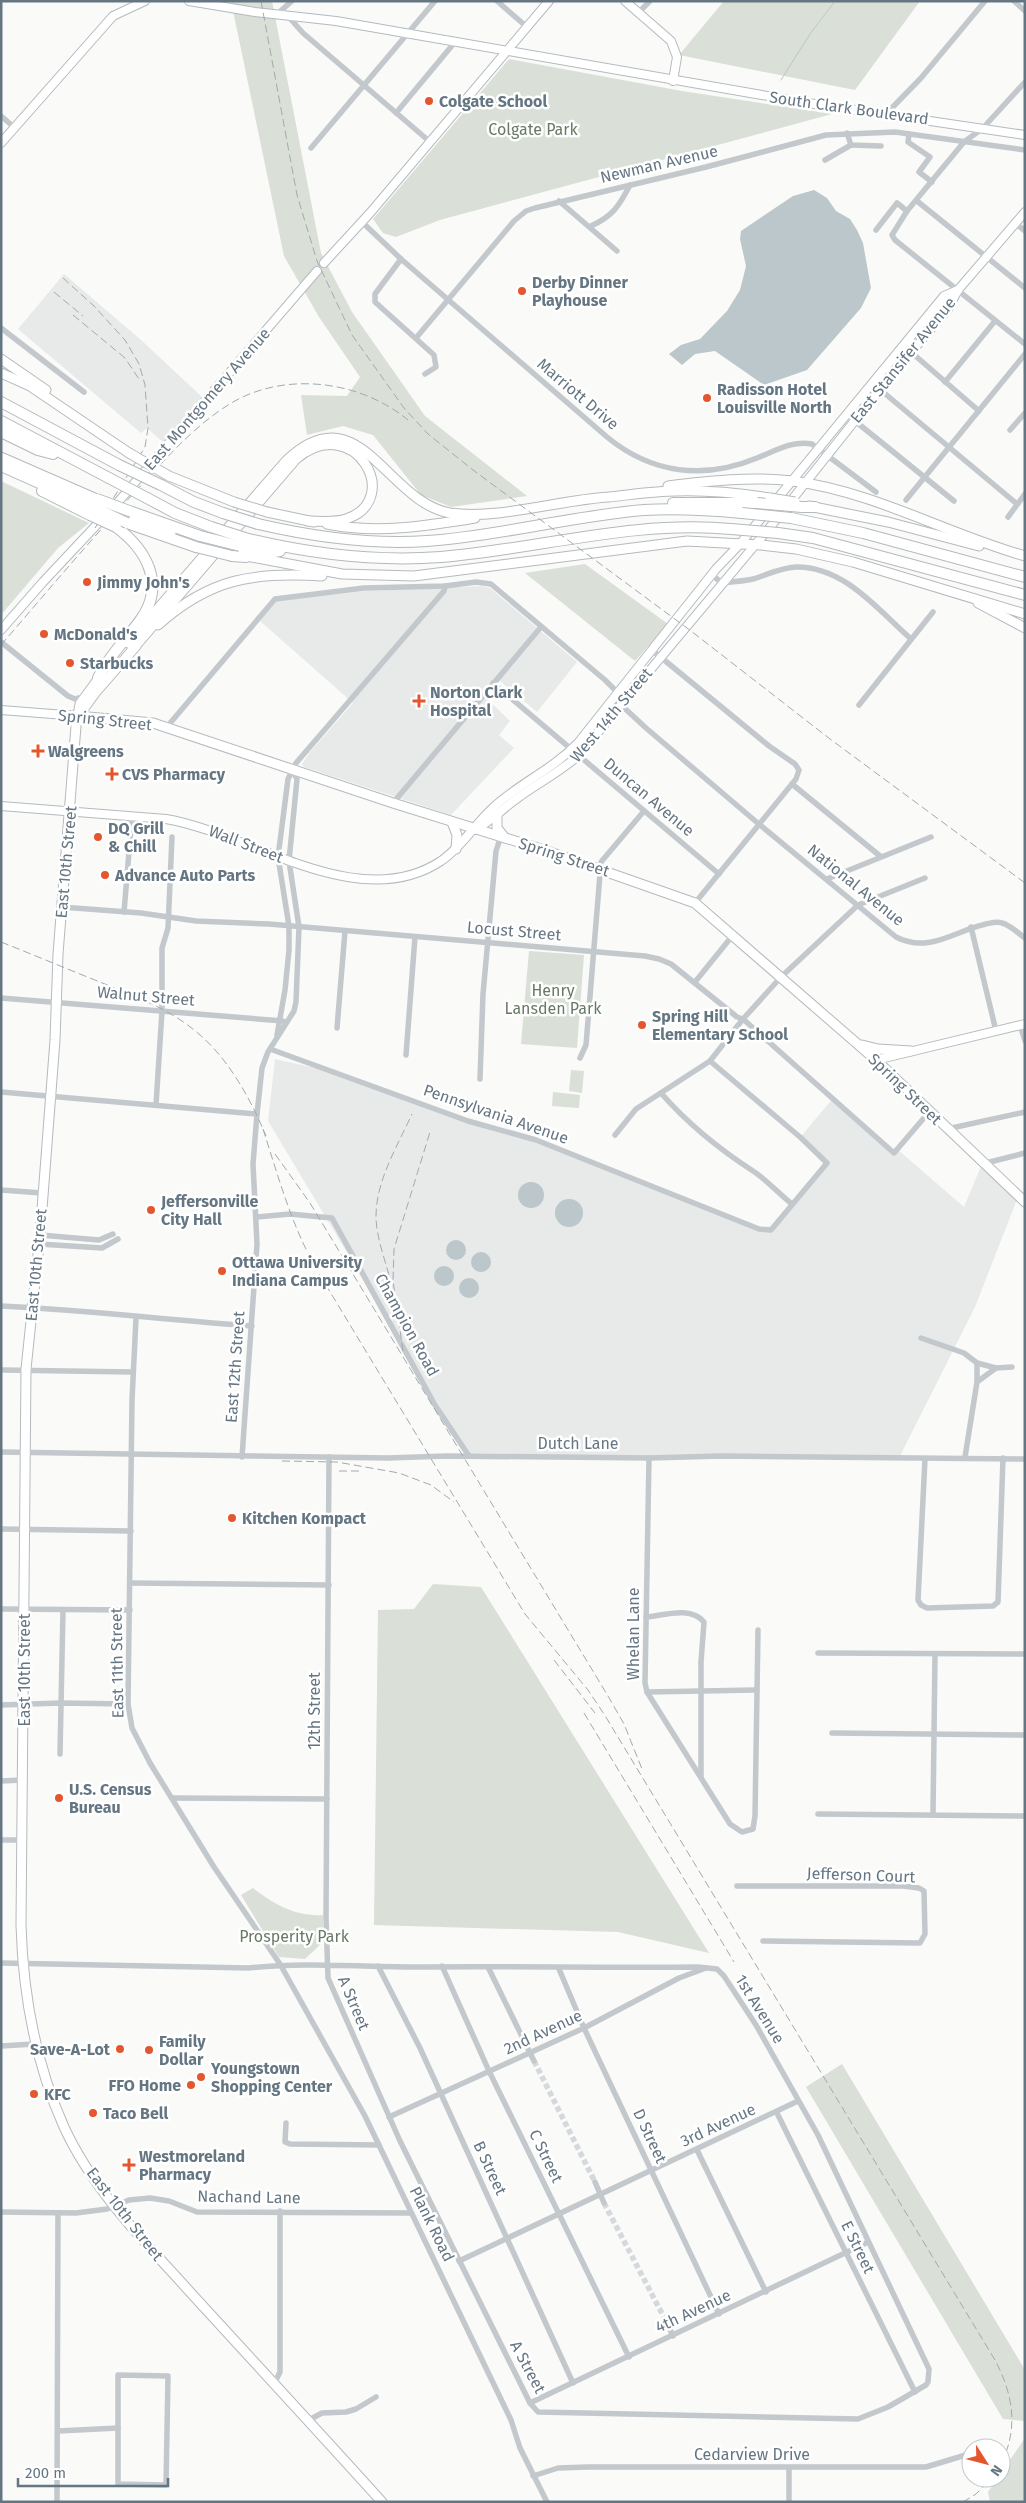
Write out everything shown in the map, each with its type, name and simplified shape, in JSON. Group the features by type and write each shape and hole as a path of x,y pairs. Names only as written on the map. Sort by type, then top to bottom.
{"highway":[{"path":"1,402 194,502 258,524 329,538 394,542 462,537 646,510 671,503 757,503 815,507"},
{"path":"1,421 175,513 211,527 238,548 246,557"},
{"path":"1,432 38,450 66,457"},
{"path":"4,461 93,507 139,547 147,561 152,578 151,596 142,618 110,656 98,678"},
{"path":"1,470 93,507 129,517 198,542 238,548 291,549 350,558 424,558 470,554 617,531 688,527 731,529 813,538 1025,595"},
{"path":"646,510 692,510 791,518 863,533 1025,577"}],"main road":[{"path":"1,359 87,421 102,436"},
{"path":"1,373 30,386 102,436 169,476 234,502 267,512 338,526 383,529 436,524 505,511 608,496 673,491 713,491 770,498 802,506"},
{"path":"83,697 286,461 299,448 316,440 335,438 359,447 410,492 433,508 454,513 505,511"},
{"path":"78,716 95,692 296,460 310,449 323,445 345,447 359,454 366,462 372,478 371,493 366,503 358,512 345,519 308,521"},
{"path":"608,496 625,491 679,484 758,480 791,481 858,496 996,548 1025,556"},
{"path":"815,507 888,522 979,546 996,548"},
{"path":"246,557 342,574 387,576 442,574 541,559 687,541 755,544 796,549 853,562 1025,614"},
{"path":"132,650 183,605 212,589 240,579 268,574 332,576 342,574"},
{"path":"968,596 1025,628"},
{"name":"East 10th Street","path":"83,697 78,716 62,907 57,1002 34,1307 26,1369 22,1964 34,2044 48,2088 65,2128 78,2152 114,2206 382,2502"},
{"name":"Spring Street","path":"78,716 143,722 166,728 474,830 503,837 695,903 876,1060 982,1164 1025,1202"},
{"path":"497,813 497,828 503,837"},
{"path":"452,822 457,835 456,849"},
{"path":"857,1043 878,1049 911,1051"}],"street":[{"path":"1,143 113,16 145,1"},
{"name":"South Clark Boulevard","path":"190,1 407,33 673,81 1025,135"},
{"path":"277,14 292,1"},
{"path":"311,148 435,1"},
{"path":"497,1 527,27"},
{"path":"324,263 362,222 549,1"},
{"path":"626,1 665,34 675,48 677,58 673,81"},
{"path":"639,12 650,1"},
{"path":"887,113 933,64 985,1"},
{"path":"1014,1 1025,12"},
{"path":"286,15 303,32 429,141"},
{"path":"518,38 518,46 529,56"},
{"path":"396,113 455,42"},
{"path":"1025,82 983,128 964,142 908,211 892,235 895,240 1025,344"},
{"path":"1,116 14,128"},
{"path":"848,133 851,145"},
{"name":"Newman Avenue","path":"416,338 520,215 559,201 706,168 810,138 848,133 909,134 964,142"},
{"path":"909,134 908,142 930,156 919,172 932,182"},
{"path":"964,142 1025,150"},
{"path":"825,160 851,145 881,146"},
{"path":"591,226 607,219 620,204 630,185"},
{"path":"559,201 575,217 591,226 617,251"},
{"path":"917,201 1025,288"},
{"path":"876,230 897,203 908,211"},
{"path":"958,290 1025,212"},
{"name":"Marriott Drive","path":"362,222 401,259 617,445 652,464 681,471 705,472 741,465 800,442 812,444 818,448"},
{"path":"1015,223 1025,231"},
{"path":"401,259 376,294 375,302 434,355 436,364 434,370 425,374"},
{"name":"East Montgomery Avenue","path":"1,630 43,582 96,527 318,271"},
{"name":"East Stansifer Avenue","path":"689,622 948,309 958,290"},
{"name":"East Stansifer Avenue","path":"681,615 871,382 944,296 958,290"},
{"path":"945,382 995,321"},
{"path":"4,330 84,392"},
{"path":"911,352 979,411"},
{"path":"906,500 926,478 1025,354"},
{"path":"871,382 950,446 1017,504"},
{"path":"1010,430 1025,413"},
{"path":"855,421 954,501"},
{"path":"818,448 876,492"},
{"path":"1008,517 1025,494"},
{"path":"712,575 722,583 752,579 773,572 798,568 827,572 857,590 911,639"},
{"path":"166,728 261,613 272,601 278,598 364,588 445,586 476,582 491,584 605,680 618,694 620,704"},
{"path":"292,770 296,763 440,597 445,586"},
{"path":"859,705 933,612"},
{"name":"West 14th Street","path":"474,830 478,821 501,800 555,765 571,750 681,615"},
{"name":"West 14th Street","path":"474,830 483,826 497,813 552,777 578,756 689,622"},
{"path":"393,803 541,627"},
{"path":"1,642 72,698 83,697"},
{"path":"652,650 769,746 796,764 799,770 792,784 760,825 695,903"},
{"name":"Duncan Avenue","path":"493,683 719,874"},
{"name":"National Avenue","path":"620,704 760,825 896,937 909,943 929,944 971,927 1001,923 1025,938"},
{"name":"Spring Street","path":"1,710 78,716"},
{"name":"East 12th Street","path":"242,1457 252,1326 257,1217 253,1164 262,1068 272,1046 280,1020 288,966 289,926 278,857 288,779 292,770"},
{"name":"East 12th Street","path":"272,1046 288,1021 296,1002 299,927 289,860 297,779 292,770"},
{"path":"792,784 880,856"},
{"name":"Wall Street","path":"1,806 166,819 196,826 278,857 350,877 381,879 417,872 440,862 474,830"},
{"path":"580,1058 586,1045 604,858 644,811"},
{"path":"124,912 132,816"},
{"path":"156,1105 162,1011 162,948 168,916 172,837"},
{"path":"480,1079 483,994 496,851 503,837"},
{"path":"827,879 931,837"},
{"path":"615,1135 636,1109 710,1061 743,1018 781,977 858,905 925,878"},
{"name":"Locust Street","path":"62,907 168,916 196,921 289,926 659,958 695,982 737,1018 743,1018 894,1153 929,1112"},
{"path":"971,927 996,1032"},
{"path":"337,1028 345,931"},
{"path":"695,982 733,935"},
{"path":"406,1055 415,937"},
{"name":"Walnut Street","path":"1,998 288,1021"},
{"path":"876,1060 1022,1025 1025,1041"},
{"name":"Pennsylvania Avenue","path":"272,1046 468,1121 536,1140 768,1231 792,1204"},
{"path":"661,1093 677,1112 697,1130 754,1172 792,1204 827,1163 800,1137 710,1061"},
{"path":"1,1092 257,1114"},
{"path":"947,1130 1025,1112"},
{"path":"982,1164 1025,1153"},
{"path":"1,1190 42,1193"},
{"name":"Champion Road","path":"257,1217 318,1215 332,1218 435,1405 469,1456"},
{"path":"39,1240 100,1240 113,1234"},
{"path":"39,1240 102,1248 118,1239"},
{"path":"1,1306 34,1307 136,1318 252,1326"},
{"name":"East 11th Street","path":"136,1318 131,1456 128,1704 132,1728 214,1867 280,1964"},
{"path":"921,1338 951,1347 978,1363 996,1368 1012,1367"},
{"path":"965,1457 978,1363"},
{"path":"976,1382 996,1368"},
{"path":"1,1370 133,1372"},
{"name":"Dutch Lane","path":"1,1452 242,1457 469,1456 649,1458 746,1456 1025,1459"},
{"path":"746,1456 747,1464"},
{"name":"12th Street","path":"326,1965 329,1457"},
{"name":"Whelan Lane","path":"649,1458 645,1683 647,1692 730,1824 742,1832 750,1832 754,1827 756,1690"},
{"path":"925,1459 919,1603 928,1608 993,1606 997,1603 1003,1458"},
{"path":"1,1530 131,1531"},
{"path":"130,1583 329,1585"},
{"path":"1,1609 130,1610"},
{"path":"60,1754 63,1610"},
{"path":"646,1617 687,1612 696,1615 704,1624 700,1777"},
{"path":"647,1692 756,1690 758,1630"},
{"path":"818,1653 1025,1654"},
{"path":"933,1815 935,1654"},
{"path":"1,1705 62,1702 128,1704"},
{"path":"832,1733 1025,1735"},
{"path":"1,1781 22,1780"},
{"path":"172,1798 327,1799"},
{"path":"818,1814 1025,1816"},
{"path":"1,1840 22,1840"},
{"name":"Jefferson Court","path":"737,1886 903,1886 919,1888 924,1892 924,1934 920,1943 763,1941"},
{"path":"1,1963 249,1968 280,1964 559,1969 706,1968"},
{"name":"Plank Road","path":"280,1964 365,2116 511,2420 520,2448 547,2502"},
{"name":"A Street","path":"326,1965 328,1978 389,2116 459,2262 530,2403 538,2412 858,2419 870,2415 915,2392 926,2385 929,2376"},
{"name":"B Street","path":"378,1966 420,2048 573,2383"},
{"name":"C Street","path":"442,1966 489,2071 629,2356"},
{"path":"488,1967 534,2061"},
{"name":"2nd Avenue","path":"389,2116 584,2028 680,1978 706,1968"},
{"name":"1st Avenue","path":"706,1968 716,1969 724,1976 756,2024 818,2135 928,2369 929,2376"},
{"name":"D Street","path":"559,1969 584,2028 719,2314"},
{"path":"1,2046 34,2044"},
{"name":"3rd Avenue","path":"459,2262 777,2113 798,2101"},
{"name":"E Street","path":"777,2113 915,2392"},
{"path":"286,2123 285,2142 290,2144 379,2145"},
{"path":"697,2150 766,2292"},
{"path":"595,2182 604,2203"},
{"name":"Nachand Lane","path":"1,2212 76,2213 114,2206 129,2200 150,2198 169,2201 197,2212 410,2212"},
{"path":"274,2384 280,2372 280,2212"},
{"path":"57,2500 58,2213"},
{"name":"4th Avenue","path":"530,2403 868,2242"},
{"path":"668,2326 673,2336"},
{"path":"118,2375 168,2376 166,2485 118,2484 118,2428 118,2375"},
{"path":"307,2420 322,2413 346,2412 356,2409 376,2397"},
{"path":"58,2431 118,2428"},
{"name":"Cedarview Drive","path":"533,2476 552,2469 568,2467 926,2467 961,2456"},
{"path":"789,2468 789,2502"}],"shaded area":[{"path":"814,190 827,198 836,211 850,219 863,243 871,288 861,308 807,370 764,385 715,351 695,354 682,365 669,354 681,345 700,339 727,311 740,290 746,266 740,239 741,231 793,196"},
{"path":"64,274 141,340 203,398 163,442 147,428 141,433 18,329"},
{"name":"Norton Clark Hospital","path":"482,586 490,588 577,662 537,712 500,681 486,698 510,721 499,735 514,748 451,815 304,767 302,764 310,752 353,703 260,621 277,601 365,591"},
{"path":"275,1059 333,1072 504,1131 768,1231 827,1163 799,1139 833,1098 894,1152 897,1149 964,1207 982,1164 1018,1197 975,1307 899,1458 469,1456 268,1121"},
{"path":"531,1182 541,1185 544,1195 541,1205 531,1208 521,1205 518,1195 521,1185"},
{"path":"569,1199 579,1203 583,1213 579,1223 569,1227 559,1223 555,1213 559,1203"},
{"path":"452,1240 460,1240 466,1246 466,1254 460,1260 452,1260 446,1254 446,1246"},
{"path":"477,1252 485,1252 491,1258 491,1266 485,1272 477,1272 471,1266 471,1258"},
{"path":"440,1266 448,1266 454,1272 454,1280 448,1286 440,1286 434,1280 434,1272"},
{"path":"465,1278 473,1278 479,1284 479,1292 473,1298 465,1298 459,1292 459,1284"}],"green space":[{"path":"231,1 272,1 321,253 352,312 425,416 527,496 451,507 421,495 373,435 343,426 307,435 301,395 347,396 360,377 319,317 284,256"},
{"path":"724,1 920,1 855,90 679,55"},
{"name":"Colgate Park","path":"509,59 682,91 832,114 440,220 396,237 383,233 373,219"},
{"path":"1,481 89,523 58,548 1,615"},
{"path":"585,564 668,624 635,661 525,573"},
{"name":"Henry Lansden Park","path":"529,951 584,955 577,1048 521,1044"},
{"path":"571,1070 584,1071 582,1093 569,1091"},
{"path":"553,1092 580,1095 579,1108 552,1106"},
{"path":"433,1584 481,1587 709,1953 618,1932 374,1925 378,1610 414,1609"},
{"name":"Prosperity Park","path":"253,1888 277,1904 294,1912 323,1915 323,1942 305,1959 279,1957 241,1895"},
{"path":"842,2064 1025,2370 1025,2421 1003,2419 806,2087"},
{"path":"1025,2438 1025,2502 990,2502 988,2492 991,2488 1011,2488 1011,2458"}],"waterway":[{"path":"781,80 810,34 835,1"}],"tunnel":[{"path":"534,2061 595,2182"},
{"path":"604,2203 668,2325"}],"railway":[{"path":"261,1 297,195 317,261 352,335 404,408 428,434 473,470 691,631 830,739 1025,883"},
{"path":"63,278 94,306 125,340 139,364 145,385 148,428 145,447 95,528"},
{"path":"54,292 83,316"},
{"path":"73,315 125,358 139,379"},
{"path":"1,645 168,456 205,421 233,402 254,392 277,386 323,385 346,389 368,396 408,420"},
{"path":"1,942 140,999 165,1011 189,1026 211,1045 230,1069 254,1109 266,1136"},
{"path":"389,1275 378,1233 377,1205 383,1178 412,1114"},
{"path":"263,1129 293,1220 318,1272 525,1614 588,1690 604,1714 995,2360 1010,2398 1012,2424 1010,2438"},
{"path":"403,1351 393,1281 394,1249 430,1132"},
{"path":"275,1154 310,1203 608,1696 624,1724 642,1769"},
{"path":"282,1461 337,1462 399,1473 431,1485 454,1502"},
{"path":"339,1471 361,1471"},
{"path":"554,1660 595,1713"},
{"path":"584,1713 734,1962"},
{"path":"963,2502 982,2488"}],"place":[{"name":"Colgate School","path":"429,101"},
{"name":"Derby Dinner Playhouse","path":"522,291"},
{"name":"Radisson Hotel Louisville North","path":"707,398"},
{"name":"Jimmy John's","path":"87,582"},
{"name":"McDonald's","path":"44,634"},
{"name":"Starbucks","path":"70,663"},
{"name":"Norton Clark Hospital","path":"419,701"},
{"name":"Walgreens","path":"38,751"},
{"name":"CVS Pharmacy","path":"112,774"},
{"name":"DQ Grill & Chill","path":"98,837"},
{"name":"Advance Auto Parts","path":"105,875"},
{"name":"Spring Hill Elementary School","path":"642,1025"},
{"name":"Jeffersonville City Hall","path":"151,1210"},
{"name":"Ottawa University Indiana Campus","path":"222,1271"},
{"name":"Kitchen Kompact","path":"232,1518"},
{"name":"U.S. Census Bureau","path":"59,1798"},
{"name":"Save-A-Lot","path":"120,2049"},
{"name":"Family Dollar","path":"149,2050"},
{"name":"Youngstown Shopping Center","path":"201,2077"},
{"name":"FFO Home","path":"191,2085"},
{"name":"KFC","path":"34,2094"},
{"name":"Taco Bell","path":"93,2113"},
{"name":"Westmoreland Pharmacy","path":"129,2165"}]}
